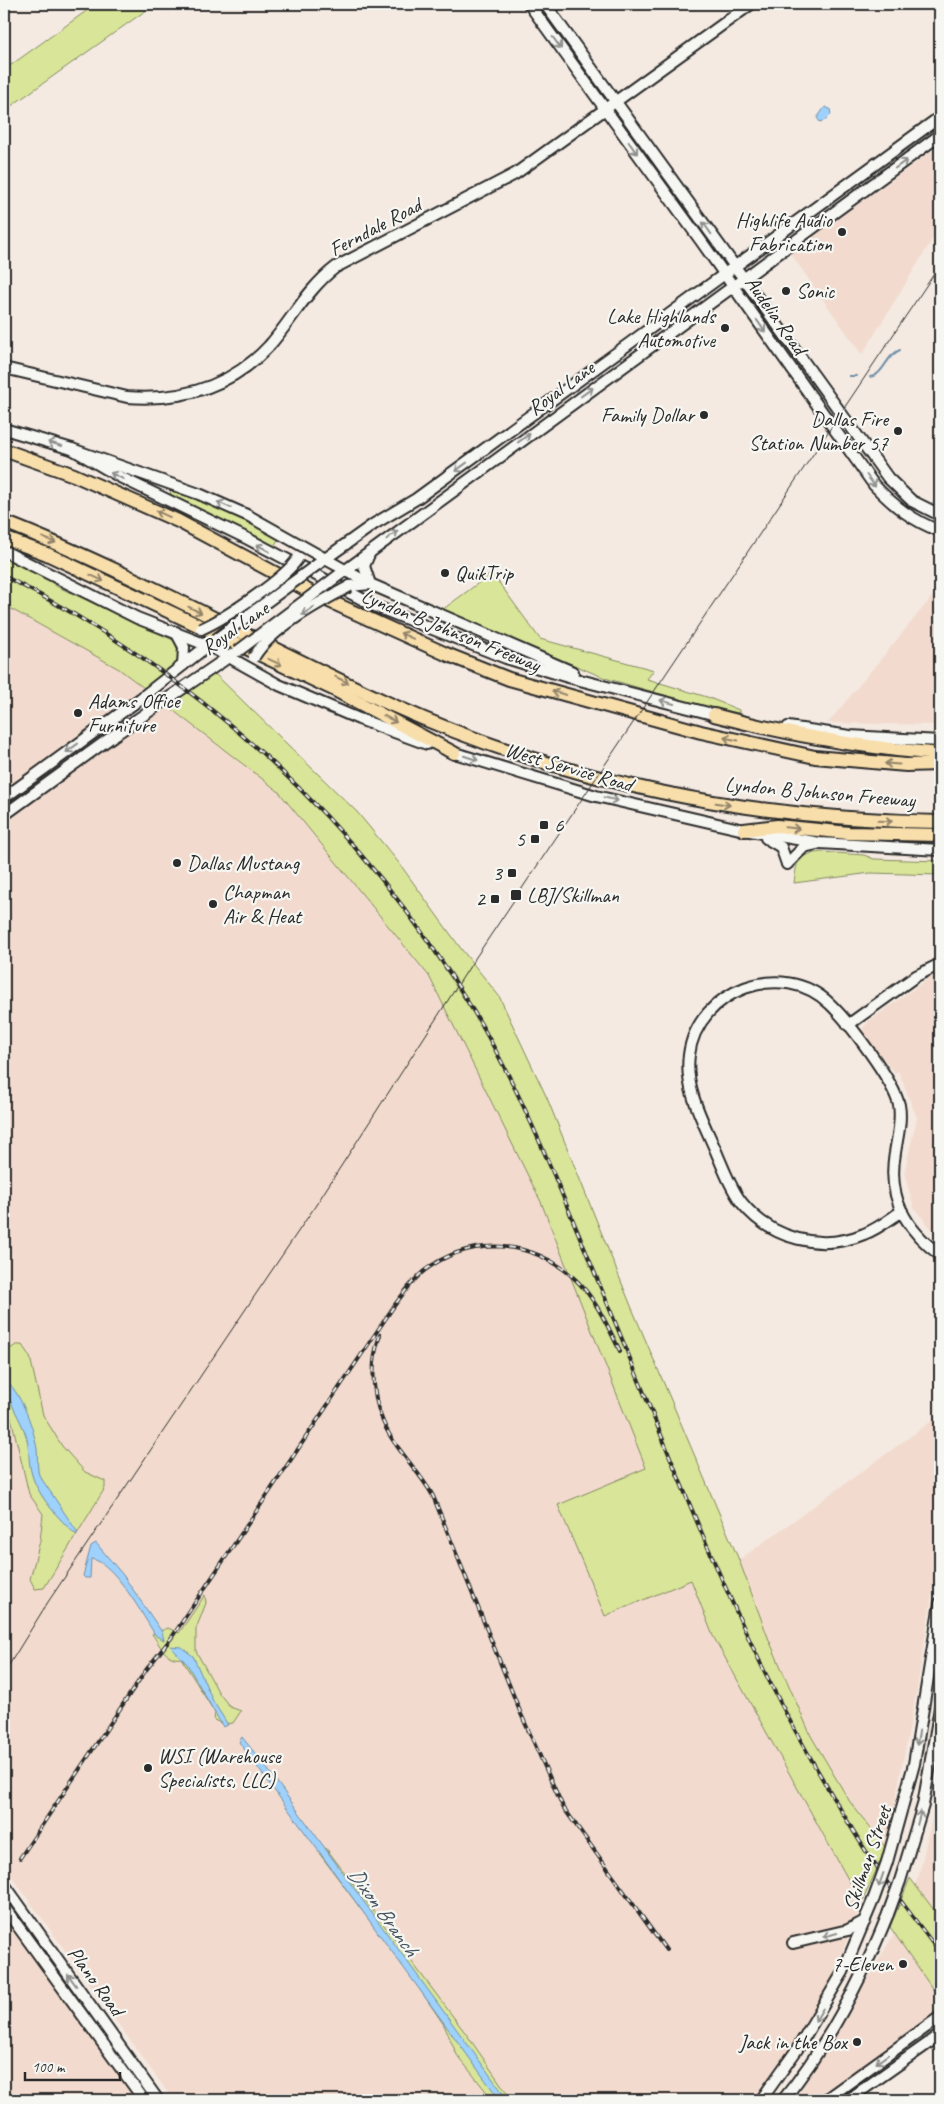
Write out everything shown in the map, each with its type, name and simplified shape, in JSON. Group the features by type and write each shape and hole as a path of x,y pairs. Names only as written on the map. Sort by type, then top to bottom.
{"highway":[{"name":"Lyndon B Johnson Freeway","path":"4,450 74,476 170,517 318,596 446,654 510,679 701,732 815,757 906,765 940,764"},
{"name":"Lyndon B Johnson Freeway","path":"4,522 61,545 394,705 521,754 573,771 675,797 803,815 940,822"},
{"path":"4,538 47,554 322,684 454,753"},
{"path":"714,715 771,730 873,749 940,754"},
{"path":"744,830 777,826 850,832 940,835"}],"main road":[{"name":"Audelia Road","path":"529,4 874,485 887,499 917,522 940,531"},
{"name":"Audelia Road","path":"545,4 823,387 870,455 901,493 912,501 940,515"},
{"name":"Ferndale Road","path":"4,368 127,397 146,398 176,396 211,387 234,376 269,346 317,284 336,268 504,181 751,4"},
{"name":"Royal Lane","path":"4,798 374,524 423,494 940,118"},
{"name":"Royal Lane","path":"4,815 204,672 238,651 431,505 940,135"},
{"path":"633,342 642,352"},
{"path":"596,369 604,380"},
{"path":"810,395 823,387"},
{"path":"4,429 72,449 199,494 249,516 300,545 322,562 341,573 599,683"},
{"path":"72,449 120,478 230,530 377,607 506,658 568,677 599,683 714,715 850,736 940,741"},
{"path":"423,494 431,505"},
{"path":"183,665 184,647 180,634 201,629 225,616 286,572 298,558 300,545"},
{"name":"West Service Road","path":"4,551 137,618 180,634 212,643 229,657 279,685 358,720 454,753 596,796 744,830 820,843 940,850"},
{"path":"370,584 364,566 371,551"},
{"path":"254,672 254,657 271,637 296,619 350,586 370,584"},
{"path":"744,830 774,841 785,854 786,864 804,847 820,843"},
{"path":"848,1025 916,976 940,964"},
{"path":"902,1211 866,1234 833,1242 805,1241 773,1229 755,1216 735,1192 692,1094 688,1066 693,1037 705,1017 715,1006 730,994 745,987 769,982 801,987 816,993 829,1002 891,1085 899,1105 899,1126 892,1179 896,1199 902,1211 923,1240 940,1255"},
{"name":"Skillman Street","path":"761,2100 820,2012 843,1972 887,1862 895,1839 914,1764 940,1603"},
{"name":"Skillman Street","path":"786,2099 845,2004 888,1914 923,1805 940,1708"},
{"path":"895,1839 912,1844"},
{"name":"Plano Road","path":"4,1884 158,2100"},
{"name":"Plano Road","path":"4,1907 144,2100"},
{"path":"793,1943 848,1930 865,1921"},
{"path":"825,2100 940,2017"},
{"path":"848,2100 940,2034"},
{"path":"840,2100 858,2085 859,2076"}],"shaded area":[{"path":"940,145 940,227 862,355 790,253"},
{"path":"940,587 940,725 828,723"},
{"path":"4,605 119,669 144,688 4,790"},
{"path":"166,705 278,791 429,976 541,1202 713,1636 849,1881 863,1900 831,1980 786,2057 752,2100 173,2100 4,1866 4,823"},
{"path":"940,970 940,1239 914,1208 904,1173 917,1118 898,1071 895,1073 861,1031 869,1021"},
{"path":"940,1415 940,1545 916,1695 886,1848 850,1802 811,1736 769,1640 739,1560"},
{"path":"940,1781 940,2012 817,2100 795,2100 891,1939 919,1875"},
{"path":"4,1915 136,2100 4,2100"}],"green space":[{"path":"96,4 155,4 4,111 4,70"},
{"path":"172,489 228,512 279,538 273,548 170,494"},
{"path":"4,557 44,576 56,586 175,641 179,656 178,663 144,688 119,669 4,605"},
{"path":"492,573 540,639 654,670 647,679 707,697 739,710 739,713 702,706 605,678 442,610"},
{"path":"212,671 357,812 399,863 462,950 499,996 547,1098 631,1306 739,1560 769,1640 811,1736 850,1802 886,1848 863,1900 849,1881 713,1636 691,1580 605,1616 558,1505 646,1468 541,1202 429,976 278,791 166,705"},
{"path":"822,852 864,855 874,859 940,861 940,875 871,873 794,883 796,868 800,860 808,855"},
{"path":"16,1345 22,1345 30,1357 43,1415 62,1446 85,1472 105,1481 105,1488 44,1588 35,1589 30,1579 40,1541 43,1514 29,1494 9,1409 4,1401 4,1353"},
{"path":"205,1595 206,1603 196,1629 196,1651 219,1693 230,1707 241,1711 233,1723 223,1724 214,1720 215,1713 181,1658 167,1655 152,1634 168,1628 179,1633"},
{"path":"326,1848 467,2035 512,2100 493,2100 457,2055 444,2025 408,1972 319,1853"},
{"path":"910,1878 940,1918 940,2000 890,1927"}],"water":[{"path":"825,107 830,109 831,115 826,120 820,122 817,118"},
{"path":"4,1378 20,1399 28,1418 37,1448 39,1475 78,1533 75,1534 56,1514 44,1499 35,1483 26,1436 9,1397"},
{"path":"96,1543 123,1575 162,1632 164,1640 156,1636 119,1579 109,1569 100,1562 91,1559 90,1578 83,1576 91,1546"},
{"path":"170,1646 181,1647 193,1656 213,1701 228,1725 223,1727 187,1664"},
{"path":"242,1737 266,1767 508,2100 500,2100 239,1742"}],"waterway":[{"path":"870,377 879,373 891,356 900,350"},
{"path":"849,376 856,376"}],"tram line":[{"path":"4,1673 48,1602 314,1208 474,960 940,265"}],"railway":[{"path":"4,576 76,615 144,659 209,707 270,760 327,817 381,878 430,943 474,1012 529,1118 699,1528 770,1683 827,1787 861,1843 940,1953"},
{"path":"20,1858 146,1670 172,1637 394,1306 424,1271 442,1259 461,1251 481,1247 502,1247 522,1250 541,1256 559,1266 576,1280 590,1296 620,1351"},
{"path":"380,1335 374,1363 375,1393 378,1407 389,1434 433,1496 521,1714 563,1807 666,1950"}],"place":[{"name":"Highlife Audio Fabrication","path":"842,232"},
{"name":"Sonic","path":"786,291"},
{"name":"Lake Highlands Automotive","path":"725,328"},
{"name":"Family Dollar","path":"704,415"},
{"name":"Dallas Fire Station Number 57","path":"898,431"},
{"name":"QuikTrip","path":"445,573"},
{"name":"Adams Office Furniture","path":"78,713"},
{"name":"6","path":"544,825"},
{"name":"5","path":"535,839"},
{"name":"Dallas Mustang","path":"177,863"},
{"name":"3","path":"512,873"},
{"name":"LBJ/Skillman","path":"516,895"},
{"name":"2","path":"495,899"},
{"name":"Chapman Air & Heat","path":"213,904"},
{"name":"WSI (Warehouse Specialists, LLC)","path":"148,1768"},
{"name":"7-Eleven","path":"903,1964"},
{"name":"Jack in the Box","path":"857,2042"}],"water label":[{"name":"Dixon Branch","path":"384,1911"}]}
